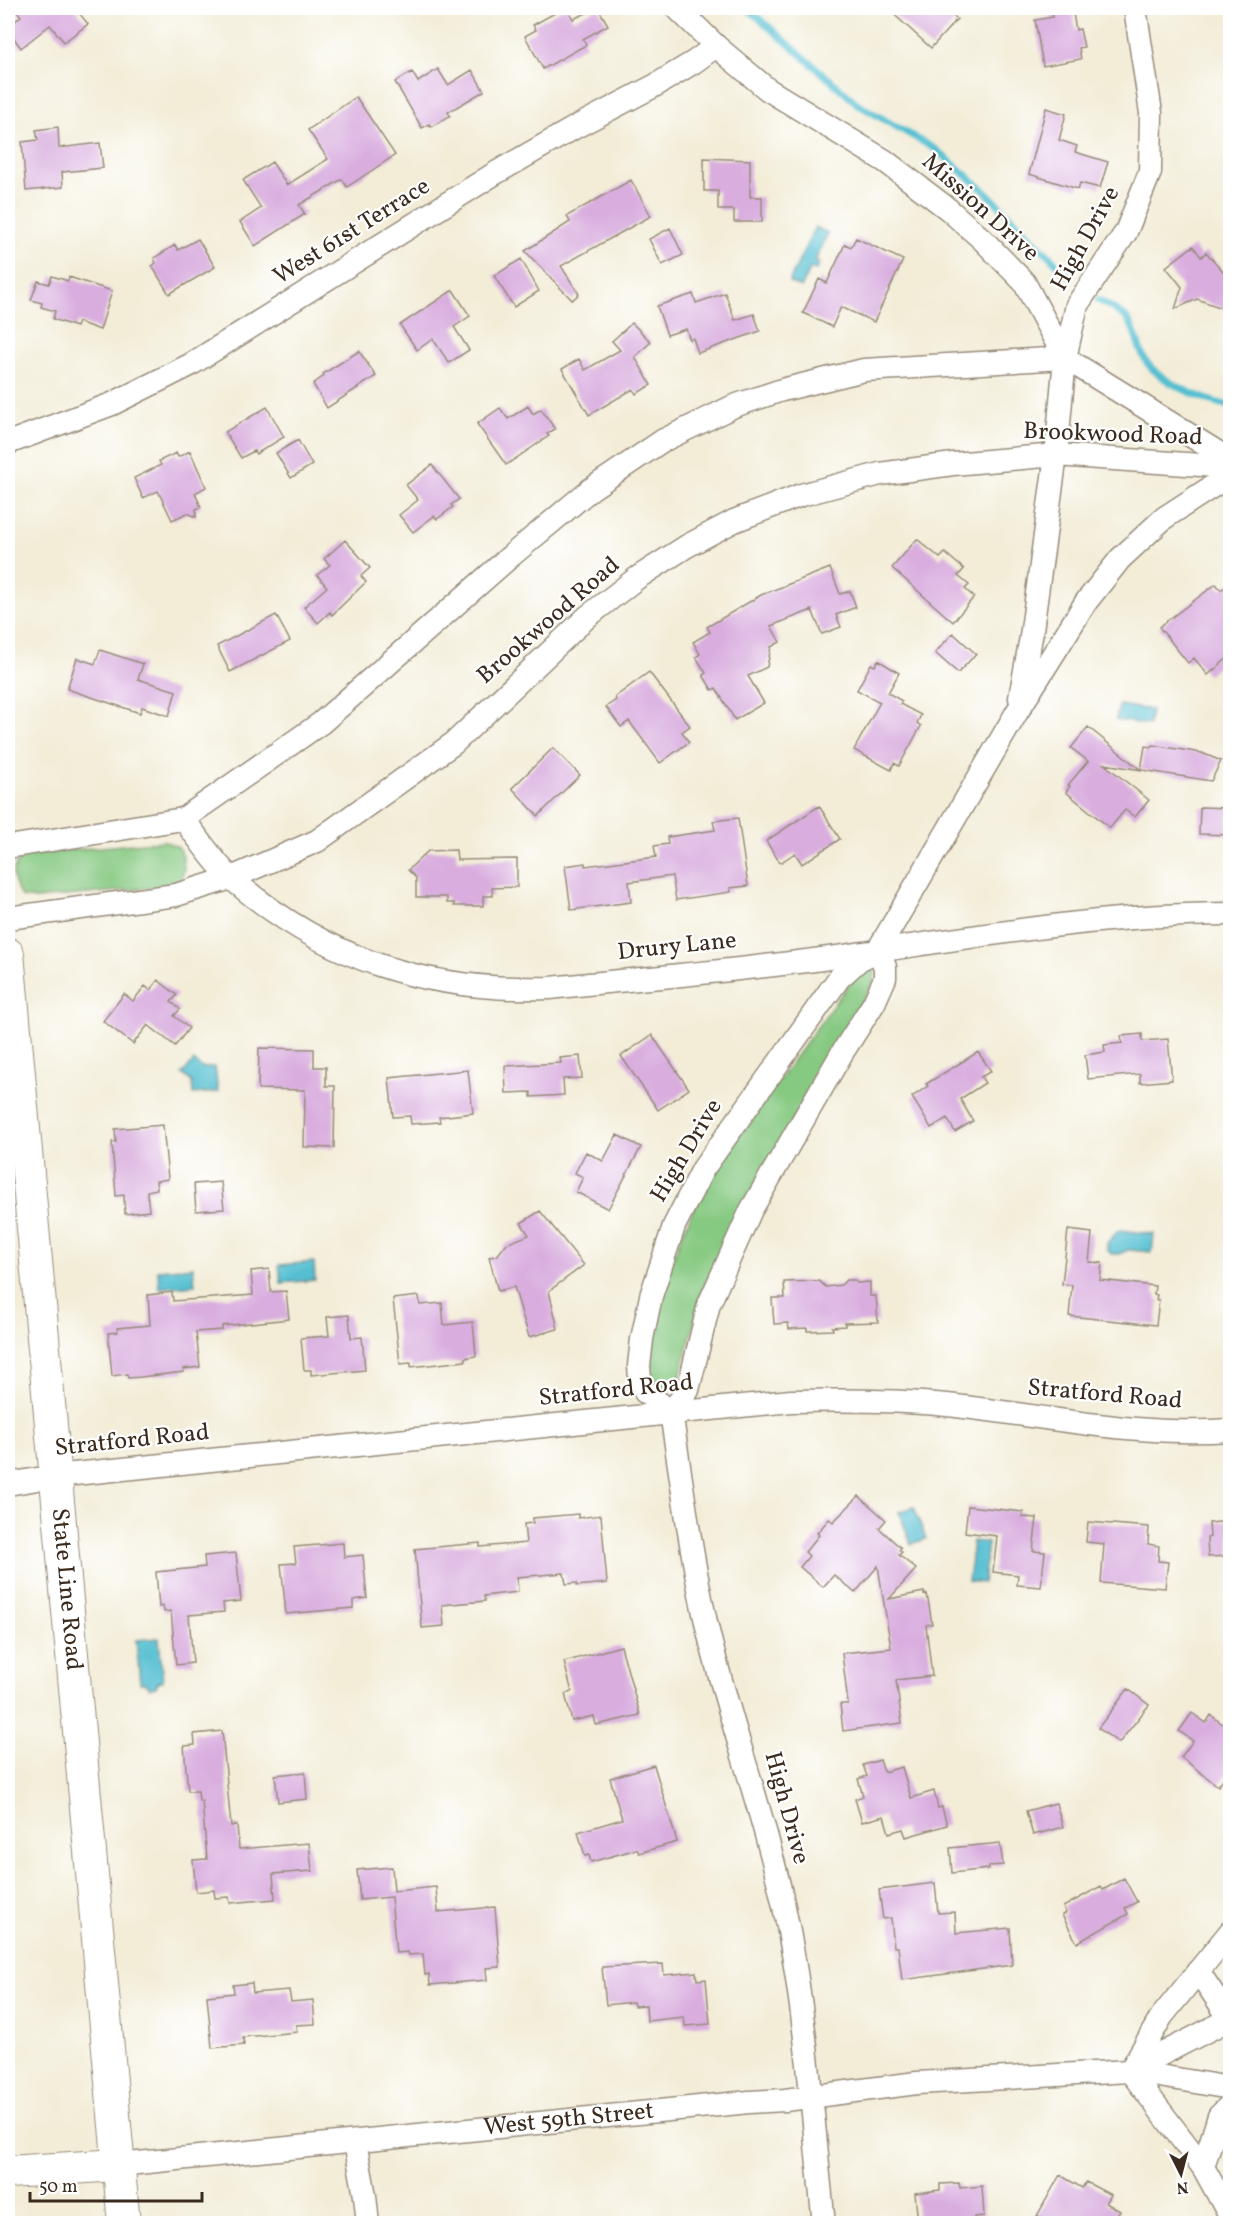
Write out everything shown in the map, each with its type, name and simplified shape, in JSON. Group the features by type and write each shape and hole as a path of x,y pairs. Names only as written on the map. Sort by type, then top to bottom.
{"main road":[{"name":"State Line Road","path":"8,954 124,2223"},
{"name":"West 59th Street","path":"8,2172 118,2165"}],"street":[{"name":"Mission Drive","path":"677,8 716,46 767,89 885,161 948,209 983,240 1024,282 1065,358 1230,460"},
{"name":"High Drive","path":"1017,712 1031,637 1056,455 1065,358 1077,305 1126,232 1150,172 1151,113 1135,8"},
{"name":"West 61st Terrace","path":"8,443 112,404 190,365 494,174 656,85 716,46"},
{"path":"8,847 183,819 321,723 564,511 608,477 662,441 734,406 782,390 864,370 1065,358"},
{"name":"Brookwood Road","path":"8,918 176,895 231,878 317,841 454,743 587,617 637,578 687,546 734,521 801,495 880,474 953,464 1056,455 1230,467"},
{"name":"High Drive","path":"824,2223 800,2000 788,1927 771,1850 707,1627 693,1556 671,1412 645,1392 640,1380 639,1365 651,1296 674,1226 703,1169 839,978 859,960 878,950 1017,712 1086,602 1120,559 1164,518 1230,475"},
{"name":"Drury Lane","path":"183,819 231,878 318,939 361,959 409,975 508,990 550,988 829,958 1065,925 1184,914 1230,914"},
{"path":"671,1412 688,1390 709,1304 751,1210 842,1053 874,1003 885,978 885,967 878,950"},
{"name":"Stratford Road","path":"8,1484 55,1476 791,1401 870,1400 945,1405 1161,1430 1230,1430"},
{"path":"1230,1932 1162,2016 1130,2071 1203,2167 1230,2216"},
{"path":"1198,1971 1230,2019"},
{"name":"West 59th Street","path":"1130,2071 1230,2019"},
{"name":"West 59th Street","path":"118,2165 811,2097 917,2083 1130,2071 1230,2088"},
{"path":"1203,2167 1220,2116 1230,2105"},
{"path":"355,2142 368,2223"}],"green space":[{"path":"164,841 178,847 183,856 184,871 181,879 169,886 36,899 21,897 15,884 14,868 28,854"},
{"path":"868,967 875,971 874,981 733,1225 703,1289 678,1384 675,1387 663,1389 655,1380 652,1369 656,1322 674,1255 702,1192 719,1164 858,972"}],"water":[{"path":"815,227 828,233 815,261 819,263 816,270 811,268 801,288 789,282"},
{"path":"1119,705 1151,710 1149,725 1116,720"},
{"path":"194,1061 202,1068 215,1067 218,1092 193,1094 192,1082 182,1074"},
{"path":"1119,1230 1154,1234 1152,1252 1128,1250 1119,1254 1111,1254 1107,1249 1107,1243"},
{"path":"314,1262 315,1280 281,1283 279,1265"},
{"path":"193,1267 195,1285 159,1288 158,1270"},
{"path":"914,1507 926,1539 911,1544 899,1512"},
{"path":"973,1541 988,1543 983,1583 968,1581"},
{"path":"159,1638 163,1681 158,1682 156,1687 150,1688 145,1683 140,1683 136,1640"}],"building":[{"path":"14,8 75,8 88,24 64,42 50,25 21,48 8,30 8,27 21,16"},
{"path":"567,8 573,19 598,8 608,25 583,39 586,45 543,69 525,36 536,30 533,25"},
{"path":"887,8 945,8 957,19 931,48"},
{"path":"1051,8 1072,8 1076,30 1080,29 1084,47 1079,48 1081,59 1043,66 1035,20 1053,17"},
{"path":"438,69 448,85 472,70 484,91 448,112 450,116 431,127 429,124 422,128 395,82 412,72 418,82"},
{"path":"356,97 395,155 347,187 342,179 299,205 305,214 255,246 240,222 261,208 243,180 272,162 287,185 328,159 308,130"},
{"path":"1046,108 1066,114 1059,140 1077,146 1075,152 1108,162 1100,188 1080,183 1078,189 1029,174"},
{"path":"58,127 59,148 100,143 103,168 62,172 63,187 26,191 22,142 38,140 36,130"},
{"path":"704,158 750,160 750,197 762,197 762,222 734,222 734,210 718,210 718,191 704,191"},
{"path":"631,180 651,216 561,266 579,294 572,300 525,251 570,222 567,216"},
{"path":"670,228 683,255 662,265 649,239"},
{"path":"856,238 903,260 874,322 841,307 832,327 803,313 819,279 827,283 845,244 851,247"},
{"path":"198,239 215,267 169,294 152,266 156,263 154,258 175,245 178,250"},
{"path":"1193,246 1201,257 1206,252 1230,279 1230,311 1197,299 1175,309 1182,287 1166,267"},
{"path":"521,259 539,291 514,307 494,276"},
{"path":"52,276 68,281 69,277 112,291 100,330 78,322 76,327 53,319 55,311 41,307 42,303 31,300 38,281 49,284"},
{"path":"453,290 470,316 454,327 469,350 449,363 433,339 417,350 400,325"},
{"path":"725,293 735,320 754,314 760,331 698,353 693,338 690,340 686,329 667,335 657,306 693,294 696,303"},
{"path":"632,323 651,342 635,357 651,385 636,394 633,389 589,415 562,369 579,359 585,370 620,350 612,341"},
{"path":"359,351 376,376 327,408 313,384 324,376 323,374"},
{"path":"528,406 533,414 541,409 555,429 547,434 549,436 506,465 477,424 500,408 508,419"},
{"path":"267,407 284,437 256,454 254,451 241,458 225,432"},
{"path":"298,440 312,465 291,478 276,453"},
{"path":"190,451 206,487 195,493 201,507 196,509 196,517 187,513 172,520 158,491 143,498 134,478 161,465 159,461 176,453 178,457"},
{"path":"432,465 459,499 451,505 453,507 437,519 434,516 413,532 399,515 418,500 406,485"},
{"path":"917,539 940,558 945,553 964,569 958,576 969,585 965,589 974,597 953,622 892,568"},
{"path":"345,540 370,568 361,576 366,582 332,615 330,612 318,623 304,607 327,587 317,575 330,565 324,559"},
{"path":"830,568 840,594 850,591 856,607 836,615 841,627 822,634 812,610 771,626 780,642 771,647 767,667 748,676 764,703 735,720 716,688 712,690 703,675 706,673 696,657 700,654 693,642 710,632 707,627 761,595"},
{"path":"1230,583 1230,656 1208,675 1194,658 1188,663 1159,627 1216,584 1221,590"},
{"path":"276,615 290,641 230,672 217,646"},
{"path":"953,633 976,654 958,673 935,653"},
{"path":"100,650 143,664 138,679 176,691 169,716 142,707 140,713 67,689 77,658 95,664"},
{"path":"878,660 899,673 888,693 902,701 900,704 921,715 917,723 921,726 899,766 894,763 891,770 854,750 880,702 857,690 871,664 875,666"},
{"path":"649,672 690,726 682,732 689,742 660,763 629,721 621,727 606,707 616,700 615,697"},
{"path":"1088,727 1141,770 1104,764 1149,800 1135,817 1125,810 1110,828 1066,792 1070,786 1068,785 1088,761 1071,748"},
{"path":"1153,745 1202,753 1221,761 1211,781 1141,770 1145,746 1152,747"},
{"path":"553,748 580,775 538,816 512,788"},
{"path":"819,806 840,839 802,864 795,853 780,863 766,841"},
{"path":"1200,807 1230,808 1230,835 1199,834"},
{"path":"738,818 748,886 730,888 731,892 676,900 672,876 629,882 631,902 571,910 565,866 585,863 585,866 656,857 654,846 668,844 667,837 715,830 713,821"},
{"path":"456,850 457,860 517,859 517,887 492,888 493,896 483,896 483,906 454,906 454,903 447,903 447,897 416,897 416,878 408,870 428,851"},
{"path":"158,980 177,995 171,1002 180,1009 174,1016 189,1028 175,1046 148,1025 133,1044 103,1021 124,994 133,1001 145,986 150,990"},
{"path":"1142,1034 1142,1041 1168,1039 1172,1080 1140,1083 1140,1074 1088,1079 1085,1055 1105,1052 1104,1045 1122,1043 1121,1036"},
{"path":"652,1035 689,1089 658,1110 621,1056"},
{"path":"259,1048 314,1049 314,1067 326,1067 326,1086 335,1086 334,1148 304,1147 305,1090 258,1089"},
{"path":"978,1052 991,1071 981,1077 985,1083 960,1099 973,1121 955,1132 947,1118 931,1128 912,1097 928,1086 926,1084"},
{"path":"580,1056 582,1078 563,1079 564,1095 531,1097 531,1092 506,1093 505,1066 561,1063 560,1058"},
{"path":"468,1070 473,1113 439,1117 440,1122 411,1124 410,1116 393,1117 389,1078"},
{"path":"163,1125 168,1179 156,1181 157,1189 147,1191 149,1211 125,1214 124,1195 116,1196 112,1142 116,1142 115,1129"},
{"path":"617,1135 641,1147 608,1209 576,1192 583,1177 575,1173 586,1152 603,1161"},
{"path":"221,1182 224,1209 196,1211 194,1184"},
{"path":"540,1211 584,1265 549,1291 558,1329 529,1337 514,1287 498,1291 489,1257 497,1256 506,1244 529,1235 521,1223"},
{"path":"1068,1230 1092,1233 1089,1262 1102,1263 1100,1280 1155,1286 1154,1294 1157,1295 1156,1300 1159,1300 1156,1325 1069,1316 1072,1285 1062,1284"},
{"path":"269,1269 271,1292 286,1291 289,1319 222,1326 222,1330 196,1332 200,1367 183,1369 184,1372 141,1377 128,1378 127,1374 112,1376 108,1333 118,1332 117,1328 150,1325 148,1295 172,1292 173,1301 253,1295 251,1271"},
{"path":"846,1280 854,1280 857,1283 870,1282 870,1296 876,1296 878,1322 845,1323 845,1326 832,1327 833,1330 807,1331 807,1328 789,1329 788,1323 774,1324 772,1298 785,1298 784,1282 819,1281 826,1287 841,1285"},
{"path":"419,1296 420,1305 442,1303 444,1325 473,1322 476,1356 465,1358 465,1361 411,1367 411,1363 400,1364 393,1299"},
{"path":"349,1315 351,1338 362,1337 365,1370 311,1375 311,1370 304,1370 301,1338 329,1336 327,1317"},
{"path":"859,1496 886,1520 879,1528 901,1548 899,1550 902,1552 899,1555 916,1569 889,1599 924,1592 924,1595 927,1594 932,1624 926,1625 932,1676 896,1680 902,1723 843,1731 840,1704 848,1704 842,1653 891,1648 878,1566 855,1593 834,1575 823,1587 800,1567 809,1556 805,1552 819,1535 817,1533 829,1519 833,1522"},
{"path":"968,1506 1023,1512 1022,1517 1037,1518 1033,1551 1045,1552 1041,1587 1017,1585 1018,1575 993,1572 997,1536 965,1532"},
{"path":"578,1514 578,1518 601,1515 607,1583 577,1586 577,1583 566,1584 564,1573 517,1577 518,1592 484,1596 485,1601 442,1605 444,1626 422,1628 415,1549 480,1543 480,1547 526,1543 524,1524 533,1523 533,1518"},
{"path":"1230,1521 1230,1556 1208,1557 1209,1523"},
{"path":"1088,1522 1149,1527 1148,1544 1159,1546 1158,1561 1168,1562 1165,1588 1101,1583 1104,1544 1086,1542"},
{"path":"343,1543 344,1557 363,1555 367,1598 353,1600 353,1608 286,1614 281,1564 296,1563 294,1547"},
{"path":"236,1553 241,1601 223,1603 224,1612 189,1615 193,1663 176,1665 171,1611 164,1612 163,1606 159,1607 156,1572 205,1567 204,1556"},
{"path":"621,1646 640,1715 596,1725 594,1716 572,1721 565,1694 572,1692 564,1662"},
{"path":"1128,1689 1149,1705 1119,1743 1098,1728"},
{"path":"1192,1713 1206,1723 1211,1715 1230,1730 1230,1769 1218,1786 1181,1757 1193,1741 1179,1731"},
{"path":"222,1731 231,1826 237,1825 239,1849 309,1843 312,1871 273,1874 275,1899 230,1903 229,1897 215,1898 214,1890 196,1892 193,1860 207,1859 202,1801 199,1801 198,1791 188,1791 184,1746 195,1745 194,1734"},
{"path":"880,1760 884,1772 902,1767 911,1798 934,1791 938,1808 942,1807 947,1825 906,1837 903,1829 889,1833 884,1816 862,1822 855,1799 863,1796 858,1779 867,1776 863,1765"},
{"path":"654,1765 677,1842 639,1853 637,1849 591,1862 589,1855 585,1856 578,1832 622,1819 610,1778"},
{"path":"305,1772 307,1799 278,1802 275,1775"},
{"path":"1056,1803 1063,1827 1033,1835 1026,1811"},
{"path":"1000,1843 1003,1865 952,1873 950,1848"},
{"path":"392,1867 394,1891 436,1887 438,1912 495,1907 500,1967 486,1968 487,1980 430,1985 429,1974 425,1975 423,1954 396,1953 391,1897 360,1900 357,1870"},
{"path":"1124,1878 1137,1902 1125,1908 1128,1914 1077,1943 1062,1915 1066,1913 1063,1907 1101,1886 1103,1890"},
{"path":"935,1883 938,1913 955,1912 956,1933 1010,1928 1012,1965 902,1980 898,1947 894,1947 891,1918 883,1919 879,1890"},
{"path":"663,1964 664,1975 696,1972 697,1980 706,1979 710,2024 685,2026 684,2017 647,2021 646,2005 634,2006 633,2002 606,2005 602,1967"},
{"path":"252,1983 253,1993 289,1990 291,2002 313,2000 315,2024 296,2025 297,2032 243,2037 244,2045 212,2048 207,1996 234,1993 233,1985"},
{"path":"1060,2175 1082,2188 1086,2182 1111,2195 1106,2203 1120,2211 1113,2223 1051,2223 1037,2216"},
{"path":"959,2183 960,2188 982,2186 984,2216 974,2217 974,2223 918,2223 915,2193 940,2190 940,2184"}],"waterway":[{"path":"747,8 859,105 935,149 985,191 1068,275"},
{"path":"1098,300 1119,312 1129,321 1145,359 1155,371 1186,391 1230,406"}]}
